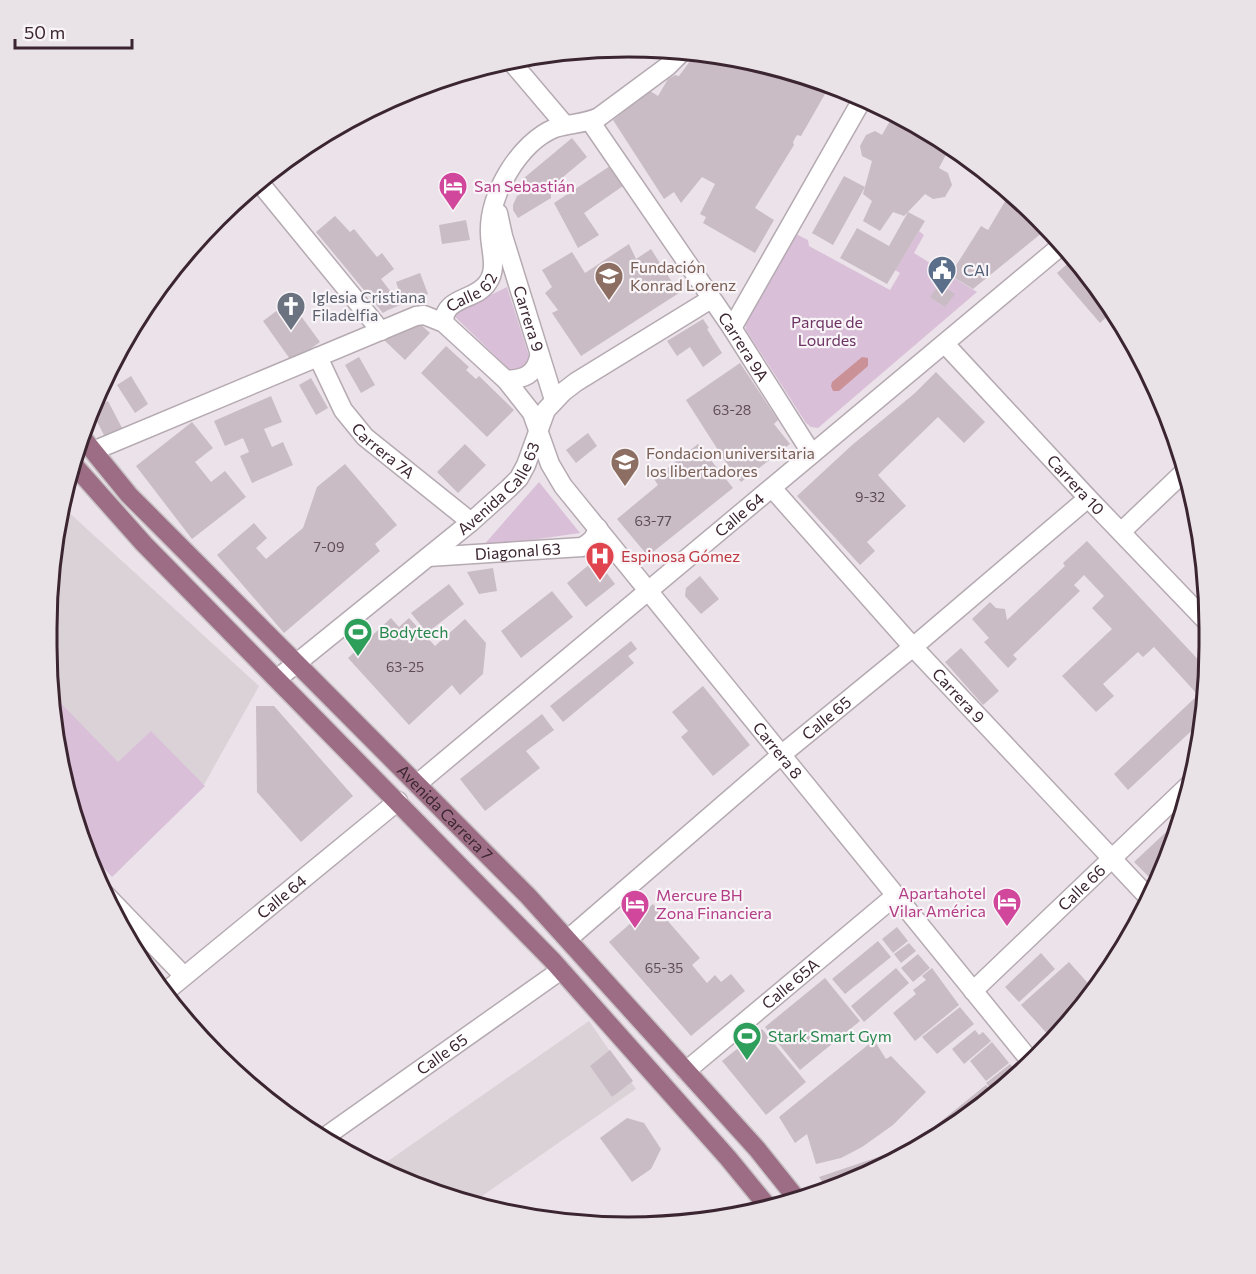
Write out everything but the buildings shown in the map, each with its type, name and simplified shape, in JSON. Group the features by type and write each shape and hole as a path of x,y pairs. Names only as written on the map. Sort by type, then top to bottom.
{"main road":[{"name":"Avenida Carrera 7","path":"87,444 129,495 568,939 757,1149 793,1193"},
{"name":"Avenida Carrera 7","path":"78,474 561,970 763,1201"}],"street":[{"name":"Calle 62","path":"93,451 422,316 444,323 444,316 451,305 483,289 492,275 489,231 496,200 505,176 523,150 549,131 565,125 590,122 675,59"},
{"path":"517,68 565,125"},
{"path":"732,328 859,106"},
{"name":"Carrera 9A","path":"590,122 732,328 812,454"},
{"path":"264,188 381,331"},
{"name":"Carrera 9","path":"496,200 503,236 554,400"},
{"name":"Calle 64","path":"417,784 1056,250"},
{"name":"Avenida Calle 63","path":"277,679 471,522 519,478 546,410 554,400 576,382 711,299"},
{"path":"444,323 506,380 532,413 539,427"},
{"name":"Carrera 10","path":"945,344 1199,613"},
{"name":"Carrera 7A","path":"318,357 343,410 365,437 471,522"},
{"path":"506,380 524,378 532,373 539,357"},
{"name":"Carrera 8","path":"539,427 544,448 556,475 1026,1055"},
{"path":"1121,532 1179,477"},
{"name":"Carrera 9","path":"772,488 912,647 1143,892"},
{"name":"Calle 65","path":"568,939 781,755 1088,498"},
{"name":"Diagonal 63","path":"428,557 582,547 591,542 598,528"},
{"name":"Calle 66","path":"973,991 1180,793"},
{"name":"Calle 64","path":"170,988 398,801"},
{"name":"Calle 65A","path":"686,1071 895,896"},
{"path":"123,913 184,976"},
{"name":"Calle 65","path":"329,1133 561,970"}],"shaded area":[{"path":"862,357 868,358 868,366 839,391 833,391 832,382"},
{"path":"69,513 259,686 205,783 115,874 96,854 87,830 76,794 62,721 58,683 58,591"},
{"path":"589,1021 636,1089 479,1198 409,1174 385,1163"}],"green space":[{"name":"Parque de Lourdes","path":"919,231 924,235 914,253 977,292 818,428 811,427 806,423 746,330 745,323 794,233 808,240 809,246 890,290 900,273 895,270"},
{"path":"507,287 530,359 528,370 511,371 452,314"},
{"path":"539,482 580,533 482,547"},
{"path":"60,702 118,762 151,731 205,786 112,877 99,864 76,794"}],"place":[{"name":"San Sebastián","path":"453,212"},
{"name":"CAI","path":"942,296"},
{"name":"Fundación Konrad Lorenz","path":"609,302"},
{"name":"Iglesia Cristiana Filadelfia","path":"291,332"},
{"name":"Fondacion universitaria los libertadores","path":"625,488"},
{"name":"Espinosa Gómez","path":"600,582"},
{"name":"Bodytech","path":"358,658"},
{"name":"Apartahotel Vilar América","path":"1007,928"},
{"name":"Mercure BH Zona Financiera","path":"635,930"},
{"name":"Stark Smart Gym","path":"747,1062"}]}
